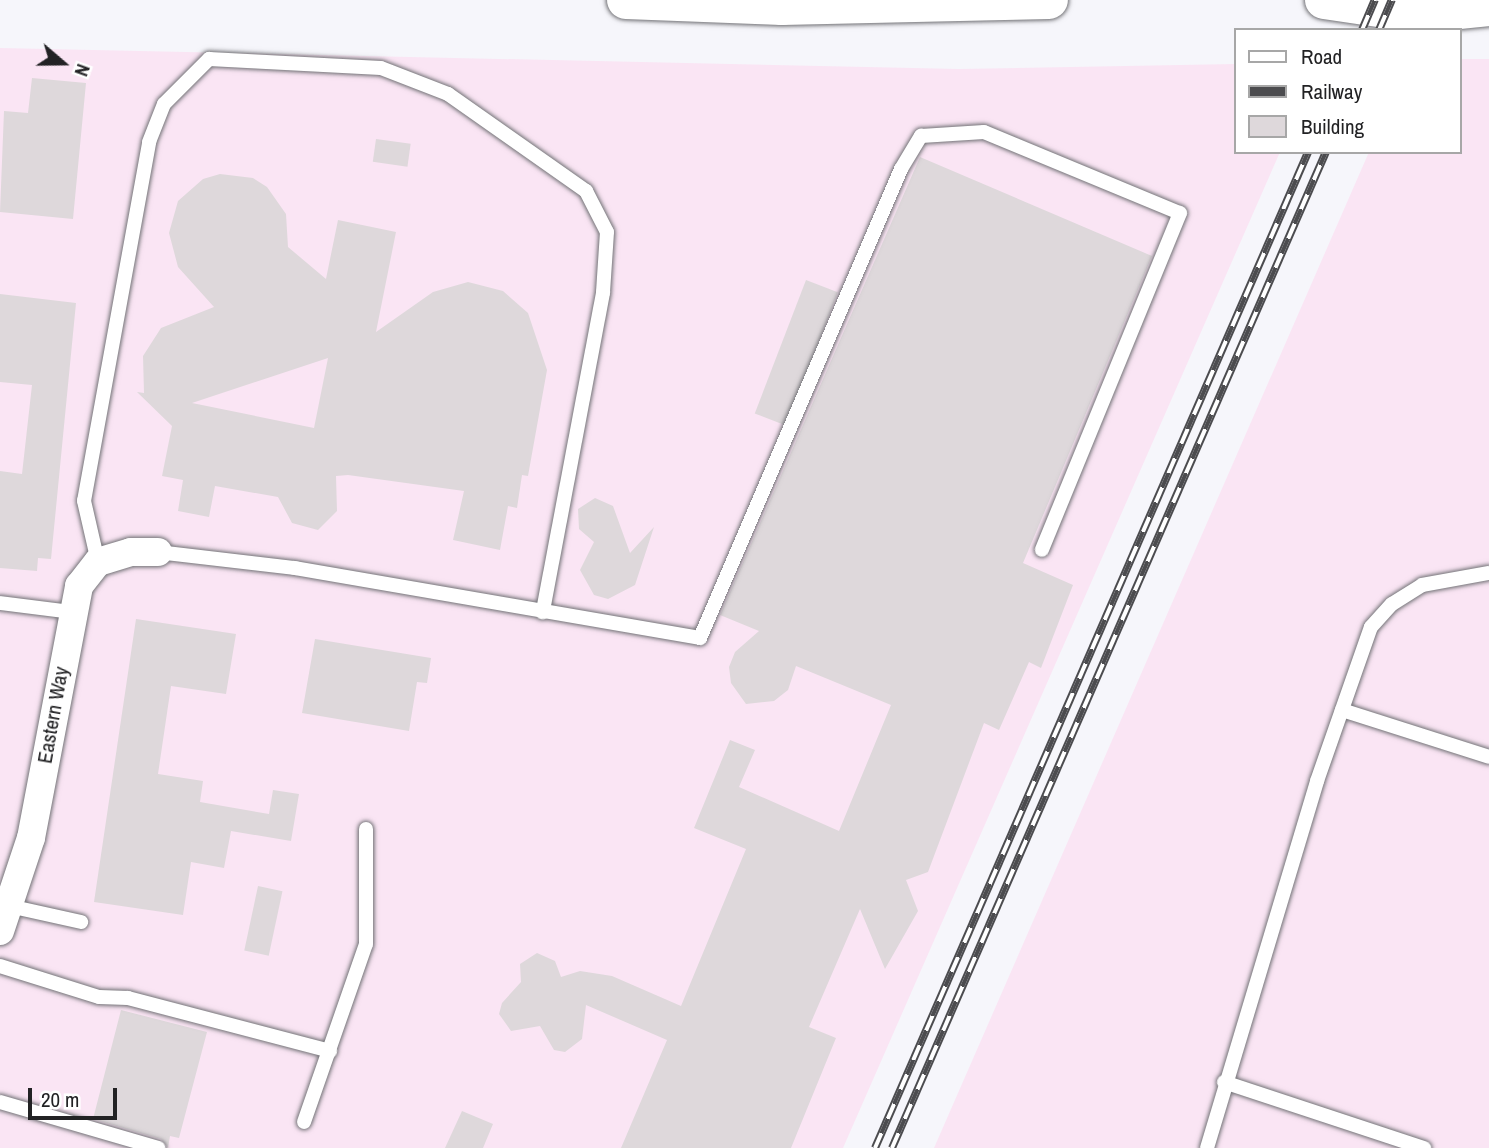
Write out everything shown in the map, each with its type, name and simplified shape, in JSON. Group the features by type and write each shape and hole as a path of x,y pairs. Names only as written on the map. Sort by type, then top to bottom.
{"highway":[{"path":"626,0 782,6 1049,0"},
{"path":"1324,0 1419,14 1489,7"}],"street":[{"path":"98,562 131,552 158,552"},
{"name":"Eastern Way","path":"5,919 31,838 71,612 79,586 98,562"}],"lane":[{"path":"98,562 84,501 149,142 164,104 209,59 381,68 448,94 586,191 607,232 603,293 543,611"},
{"path":"158,552 295,568 700,638 901,169 922,136 984,132 1180,213 1042,550"},
{"path":"1207,1148 1224,1082 1371,627 1392,604 1422,586 1489,573"},
{"path":"0,603 71,612"},
{"path":"1342,710 1489,757"},
{"path":"304,1122 366,943 366,829"},
{"path":"5,919 80,922"},
{"path":"0,967 99,997 128,998 330,1051"},
{"path":"1224,1082 1424,1148"},
{"path":"0,1102 158,1148"}],"shaded area":[{"path":"0,48 959,69 1234,64 1234,154 1279,154 843,1148 0,1148"},
{"path":"1461,59 1489,59 1489,1148 934,1148 1368,154 1461,154"}],"building":[{"path":"32,78 86,83 73,219 0,212 4,111 28,113"},
{"path":"376,139 411,144 407,167 373,162"},
{"path":"920,157 1152,256 1023,563 1073,585 1041,668 1029,662 999,730 984,723 928,872 906,880 918,911 885,969 860,909 809,1027 836,1038 791,1148 621,1148 667,1040 586,1005 582,1039 565,1052 554,1050 540,1026 511,1031 499,1014 502,1003 521,982 520,964 537,953 555,961 561,977 580,971 612,976 681,1006 746,849 694,828 730,740 755,750 739,787 839,831 891,705 796,666 788,690 774,701 746,704 731,683 729,667 735,652 759,631 720,615"},
{"path":"220,174 253,178 267,187 286,214 288,247 326,279 338,220 396,232 376,332 433,292 468,282 503,291 528,313 547,370 528,476 522,475 517,508 508,506 500,550 453,540 464,491 348,475 336,476 337,511 318,530 292,523 278,497 215,486 209,517 178,511 183,480 162,476 172,426 137,392 144,393 143,356 161,328 214,307 178,267 169,233 178,201 203,179","holes":["328,358 314,428 192,403"]},
{"path":"806,280 838,292 786,426 755,414"},
{"path":"0,294 76,303 51,559 38,558 37,571 0,568 0,471 22,474 32,385 0,382"},
{"path":"595,498 613,506 630,553 654,527 635,585 608,599 594,595 580,570 594,542 579,529 578,509"},
{"path":"136,619 236,634 226,694 171,686 158,774 203,781 200,802 269,814 273,790 299,794 291,841 231,831 224,868 191,862 183,915 94,902"},
{"path":"315,639 431,658 427,683 417,682 409,731 302,713"},
{"path":"258,886 282,891 269,956 244,951"},
{"path":"121,1010 207,1032 179,1138 170,1136 168,1148 161,1139 93,1119"},
{"path":"462,1111 493,1124 483,1148 445,1148"}],"railway":[{"path":"1363,28 1375,0"},
{"path":"1380,28 1392,0"},
{"path":"875,1148 1307,154"},
{"path":"892,1148 1325,154"}]}
